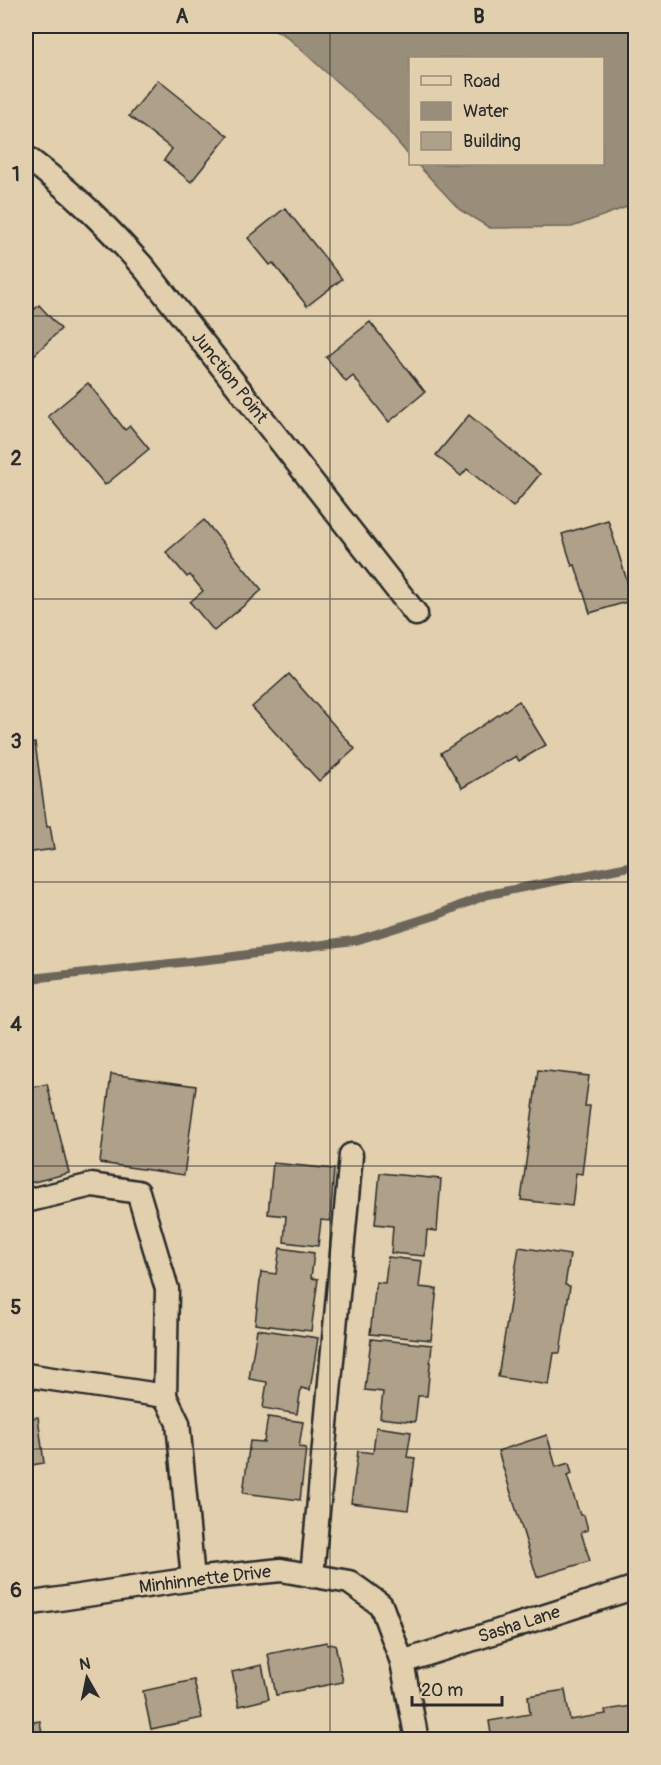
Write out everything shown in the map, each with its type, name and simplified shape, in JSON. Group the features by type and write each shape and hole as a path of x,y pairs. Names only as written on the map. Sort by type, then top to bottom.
{"street":[{"name":"Junction Point","path":"26,157 58,181 103,221 145,269 416,614"},
{"path":"312,1576 351,1155"},
{"path":"26,1201 92,1185 138,1192 167,1289 165,1396 178,1423 193,1580"},
{"path":"26,1375 165,1396"},
{"name":"Minhinnette Drive","path":"26,1604 280,1570 349,1582 381,1605 402,1662 417,1740"},
{"name":"Sasha Lane","path":"402,1662 636,1587"}],"water":[{"path":"268,26 635,26 635,204 572,227 490,228 460,210 418,165 604,165 604,57 409,57 409,156 379,120 286,36"}],"building":[{"path":"158,80 228,136 191,182 164,160 172,149 129,116"},
{"path":"285,208 342,279 307,306 273,263 270,265 248,238"},
{"path":"26,301 34,310 39,305 61,329 26,363"},
{"path":"370,322 425,392 389,422 353,376 346,382 326,357"},
{"path":"88,383 125,430 130,426 149,449 105,485 48,416"},
{"path":"469,415 540,474 513,507 467,469 461,476 436,455"},
{"path":"204,520 262,590 214,631 190,602 203,591 190,575 187,577 166,552"},
{"path":"608,520 633,600 590,613 575,565 572,566 562,534"},
{"path":"289,674 355,749 319,781 252,707"},
{"path":"519,701 546,745 519,761 516,756 462,788 441,753"},
{"path":"35,743 47,827 50,826 54,849 26,853 26,744"},
{"path":"634,1040 636,1040 636,1091 627,1090"},
{"path":"538,1070 589,1076 585,1106 590,1106 582,1174 576,1173 572,1206 521,1200"},
{"path":"111,1074 196,1086 184,1175 100,1163"},
{"path":"47,1084 69,1173 26,1184 26,1089"},
{"path":"273,1163 334,1169 330,1221 321,1220 318,1246 284,1242 286,1216 268,1214"},
{"path":"380,1173 441,1179 437,1231 427,1230 425,1256 391,1253 393,1226 375,1224"},
{"path":"519,1247 570,1255 565,1285 570,1286 560,1353 554,1353 549,1385 498,1377"},
{"path":"280,1248 314,1253 311,1278 318,1279 311,1331 255,1324 261,1272 276,1274"},
{"path":"388,1257 422,1261 419,1287 437,1289 431,1340 370,1334 376,1282 385,1283"},
{"path":"257,1329 318,1338 310,1390 301,1388 297,1414 263,1408 267,1382 249,1379"},
{"path":"371,1339 432,1345 427,1396 418,1396 415,1422 380,1418 383,1392 365,1390"},
{"path":"38,1417 44,1463 26,1466 26,1419"},
{"path":"268,1417 303,1422 299,1447 306,1448 300,1500 243,1493 250,1441 264,1442"},
{"path":"376,1427 411,1432 407,1457 415,1458 408,1510 351,1503 358,1451 373,1453"},
{"path":"547,1435 556,1467 569,1463 572,1474 567,1476 580,1515 584,1515 588,1530 581,1532 590,1561 537,1577 498,1451"},
{"path":"327,1642 327,1645 335,1644 343,1682 276,1695 268,1654"},
{"path":"262,1665 269,1699 239,1706 232,1672"},
{"path":"194,1680 202,1718 151,1729 143,1691"},
{"path":"565,1690 570,1720 606,1714 605,1710 632,1706 636,1740 492,1740 489,1721 530,1714 528,1696"},
{"path":"40,1721 43,1740 26,1740 26,1723"}],"waterway":[{"path":"26,979 222,958 357,940 437,915 486,895 636,865"}]}
